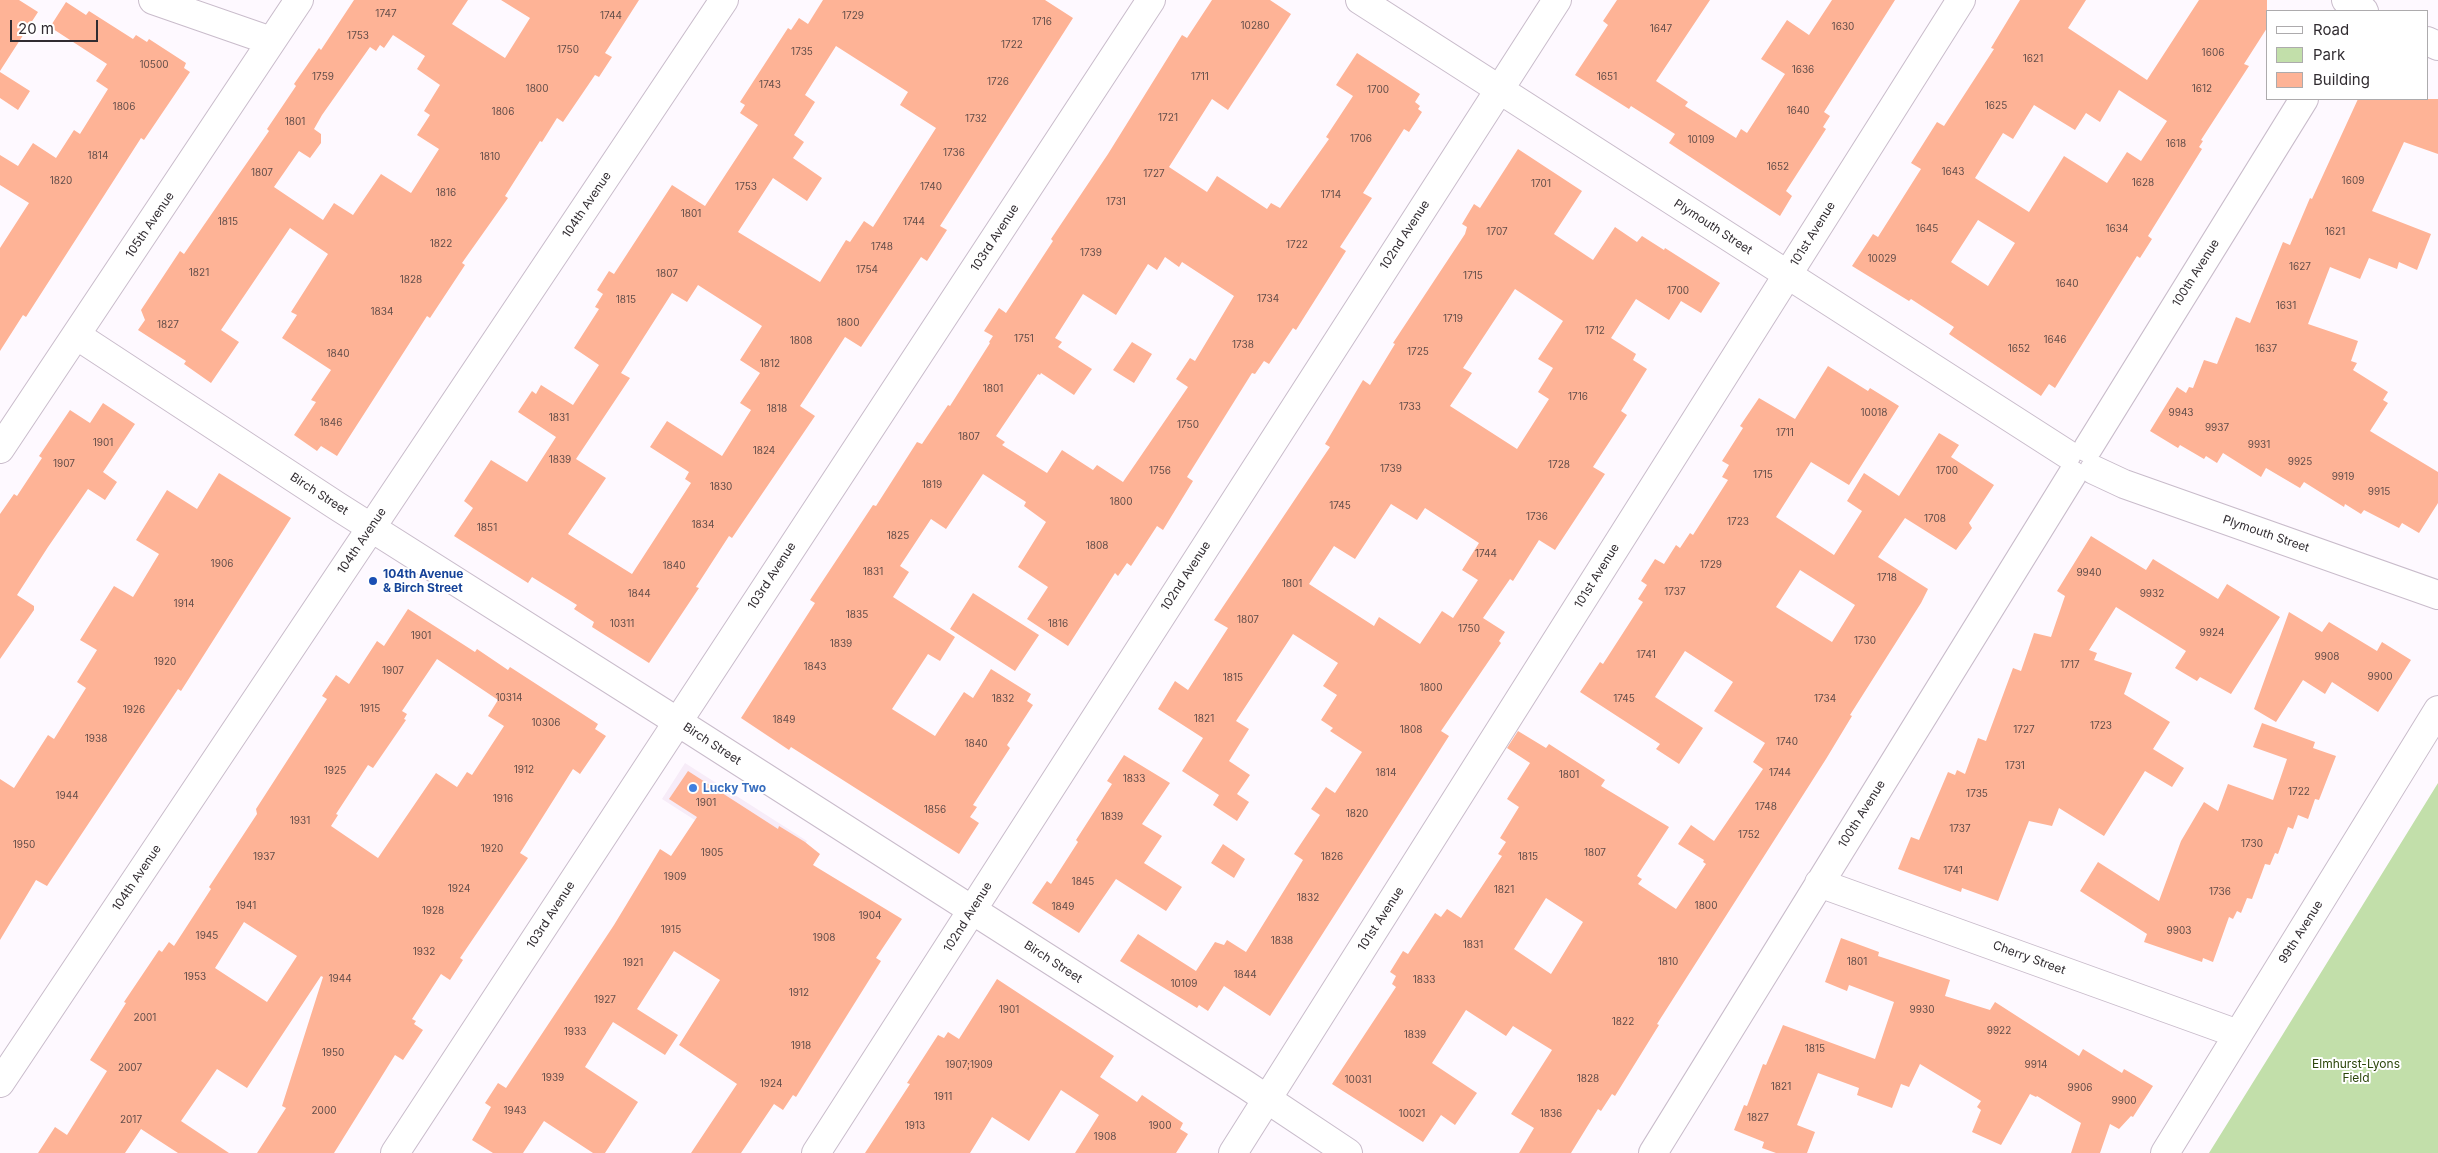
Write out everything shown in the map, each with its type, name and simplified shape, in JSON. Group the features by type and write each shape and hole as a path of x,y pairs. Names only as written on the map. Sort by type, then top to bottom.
{"street":[{"path":"153,0 271,41"},
{"name":"105th Avenue","path":"0,449 299,0"},
{"name":"104th Avenue","path":"0,1083 724,0"},
{"name":"103rd Avenue","path":"395,1153 1151,0"},
{"name":"Plymouth Street","path":"1360,0 2080,462 2124,484 2438,595"},
{"name":"102nd Avenue","path":"816,1153 1557,0"},
{"name":"101st Avenue","path":"1233,1153 1961,0"},
{"name":"100th Avenue","path":"1653,1153 2303,100"},
{"name":"Birch Street","path":"76,335 371,527 1348,1153"},
{"name":"99th Avenue","path":"2165,1153 2438,710"},
{"name":"Cherry Street","path":"1819,883 2238,1034"}],"shaded area":[{"path":"685,763 807,841 784,877 662,799"}],"green space":[{"name":"Elmhurst-Lyons Field","path":"2438,783 2438,1153 2209,1153 2275,1047"}],"building":[{"path":"0,0 19,0 38,12 0,71"},
{"path":"354,0 468,0 452,24 505,58 530,18 501,0 639,0 605,53 612,57 599,77 595,75 563,122 557,118 542,142 540,141 505,196 508,198 462,263 465,265 430,318 427,316 337,456 321,446 317,451 294,435 316,402 311,400 331,370 282,338 297,315 291,312 328,254 290,228 221,330 239,342 211,383 184,364 186,361 138,330 145,320 141,310 180,251 184,254 269,131 267,129 296,86 294,84 319,48 321,50","holes":["393,35 425,56 417,69 440,85 424,111 430,115 417,135 439,149 411,193 381,174 353,215 334,203 323,220 274,187 299,151 310,158 321,143 321,134 314,129 370,47 376,51 380,45 384,48"]},
{"path":"823,0 1045,0 1073,18 940,226 947,230 927,261 921,257 861,347 845,337 800,406 815,416 732,538 729,536 696,587 699,588 649,663 592,627 594,622 574,609 577,605 532,577 528,583 454,536 473,508 464,501 491,460 527,482 556,437 518,412 532,391 536,394 541,385 573,405 599,365 574,348 599,309 595,307 603,294 597,290 609,271 614,274 672,185 705,206 758,125 740,113 745,105 740,102 788,28 791,30 799,18 808,24","holes":["836,46 908,92 900,105 936,128 873,227 864,221 850,242 846,240 820,282 738,232 773,178 807,201 822,178 793,158 804,142 794,135 815,102 805,95","698,285 762,326 740,360 760,373 740,403 751,410 722,456 667,421 650,447 689,472 685,479 691,483 632,574 568,534 606,478 576,459 630,378 621,373 672,293 687,302"]},
{"path":"1212,0 1270,0 1291,14 1228,110 1212,99 1169,167 1207,192 1217,176 1267,209 1271,203 1280,208 1329,139 1326,137 1353,96 1336,85 1357,53 1420,94 1415,102 1420,106 1418,109 1422,112 1409,132 1404,129 1363,193 1372,198 1340,247 1346,251 1296,330 1293,328 1269,364 1264,361 1255,374 1252,373 1187,477 1193,481 1163,530 1157,526 1131,566 1127,563 1118,576 1115,573 1068,646 1027,619 1048,587 1018,567 1046,522 1024,506 1026,502 983,474 946,529 931,519 900,566 909,572 893,597 955,637 940,661 928,654 892,709 935,736 964,692 973,698 991,669 1031,694 1027,701 1033,705 1007,745 1010,748 973,805 977,807 970,817 979,823 959,854 791,747 789,750 741,718 815,603 810,600 873,505 876,506 917,442 922,444 948,405 950,406 990,343 993,336 984,331 999,308 1006,313 1053,241 1051,239 1108,154 1182,35 1187,38","holes":["1165,257 1179,267 1182,262 1234,296 1195,361 1190,358 1176,379 1188,387 1123,482 1097,465 1093,470 1062,450 1047,473 1002,445 1005,442 996,436 1038,374 1040,375 1041,373 1074,395 1092,369 1058,347 1062,342 1055,338 1083,294 1116,315 1148,264 1157,270"]},
{"path":"1617,0 1710,0 1656,81 1688,102 1685,106 1736,138 1741,129 1747,133 1785,74 1761,59 1787,20 1809,35 1832,0 1895,0 1824,112 1830,116 1823,127 1826,129 1786,191 1792,196 1780,216 1669,143 1675,134 1631,106 1629,109 1575,75 1608,25 1603,21"},
{"path":"2020,0 2086,0 2068,28 2147,80 2199,0 2267,0 2266,30 2244,64 2249,66 2201,140 2203,141 2199,147 2202,149 2148,236 2152,239 2140,258 2137,256 2055,388 2049,384 2041,396 1949,334 1954,327 1911,299 1909,301 1852,266 1873,234 1878,237 1921,169 1911,163 1937,122 1944,126 1994,49 1991,48","holes":["2119,90 2167,121 2141,161 2127,152 2107,183 2064,156 2029,212 1975,178 2003,133 2013,139 2034,105 2075,130 2086,113 2100,122","1978,220 2015,243 1988,286 1951,262"]},
{"path":"66,2 86,15 89,11 133,39 136,35 147,42 149,39 186,63 184,68 190,72 144,140 141,138 26,317 23,315 0,351 0,248 29,203 0,185 0,155 18,166 33,143 56,158 74,130 80,134 108,89 96,81 107,64 50,27"},
{"path":"0,72 30,91 18,110 0,98"},
{"path":"2438,99 2438,154 2404,142 2372,211 2431,234 2417,270 2399,262 2397,269 2369,258 2360,279 2330,267 2308,324 2358,341 2351,361 2357,363 2353,370 2388,392 2383,400 2388,403 2370,431 2438,472 2438,503 2419,533 2402,523 2399,528 2364,510 2361,514 2345,504 2344,507 2304,482 2300,488 2266,468 2261,477 2223,453 2217,463 2206,456 2204,459 2180,445 2178,448 2150,431 2177,387 2186,393 2189,387 2193,388 2204,360 2217,364 2236,317 2250,323 2283,242 2290,245 2310,198 2312,199 2358,100"},
{"path":"1518,149 1582,191 1554,234 1593,260 1615,227 1637,242 1642,236 1664,250 1665,248 1720,283 1701,313 1681,301 1669,320 1636,299 1611,338 1636,354 1633,360 1647,369 1621,411 1627,415 1593,467 1605,474 1555,550 1539,540 1513,581 1510,579 1483,618 1505,632 1499,641 1501,643 1441,731 1449,736 1270,1016 1224,986 1208,1011 1199,1005 1197,1008 1120,961 1138,934 1196,971 1215,942 1224,945 1227,940 1246,952 1303,860 1294,854 1320,815 1311,809 1326,787 1335,793 1362,752 1330,731 1333,728 1321,720 1337,695 1323,686 1338,663 1293,634 1236,721 1249,729 1229,761 1250,775 1237,794 1249,802 1237,821 1213,805 1219,795 1182,771 1203,738 1158,709 1175,681 1188,690 1228,628 1214,620 1330,447 1325,444 1363,380 1370,385 1395,344 1393,343 1465,234 1467,227 1462,224 1474,204 1480,208","holes":["1515,289 1563,321 1538,359 1553,368 1538,392 1549,399 1517,449 1450,406 1472,373 1463,368","1391,504 1417,520 1425,508 1479,543 1462,570 1478,580 1453,618 1442,611 1420,644 1379,617 1374,626 1309,584 1334,546 1355,559"]},
{"path":"1132,342 1152,354 1134,383 1113,370"},
{"path":"1828,366 1868,391 1870,388 1899,406 1849,485 1811,462 1776,517 1834,555 1862,511 1847,501 1864,473 1899,496 1939,433 1959,445 1951,457 1994,485 1969,523 1972,528 1956,550 1905,518 1878,557 1928,589 1921,603 1850,715 1852,716 1826,759 1657,1024 1659,1025 1615,1096 1612,1094 1601,1111 1598,1109 1571,1153 1519,1153 1534,1128 1511,1114 1552,1050 1513,1026 1506,1036 1466,1010 1432,1063 1477,1093 1455,1125 1441,1115 1423,1142 1332,1084 1396,987 1392,984 1396,976 1390,972 1403,951 1408,954 1435,913 1441,917 1447,909 1461,918 1502,856 1498,854 1506,842 1500,838 1519,807 1507,799 1530,763 1507,748 1518,731 1546,748 1549,744 1605,780 1601,786 1669,827 1637,876 1642,879 1638,884 1676,909 1706,864 1703,862 1704,860 1678,844 1691,825 1714,841 1763,769 1753,762 1765,743 1714,711 1733,682 1685,651 1655,697 1703,728 1679,764 1656,749 1660,744 1580,692 1600,662 1603,664 1643,602 1638,599 1647,585 1641,581 1655,559 1664,564 1676,545 1680,548 1690,533 1693,535 1728,480 1722,477 1729,465 1722,461 1743,428 1740,426 1759,398 1795,419","holes":["1800,570 1855,605 1832,642 1776,607","1546,898 1583,922 1551,974 1514,949"]},
{"path":"103,403 135,424 103,472 117,482 105,500 88,489 48,547 17,595 34,606 34,610 0,659 0,514 14,494 17,496 42,458 39,456 70,410 90,423"},
{"path":"219,473 291,518 181,691 178,689 47,886 36,880 0,940 0,779 14,788 48,735 54,739 86,688 77,682 97,650 80,640 114,586 133,597 159,554 136,540 167,490 197,509"},
{"path":"2091,536 2146,570 2153,559 2218,599 2227,584 2280,617 2231,694 2200,677 2197,681 2175,668 2186,651 2116,607 2089,650 2097,653 2094,660 2132,673 2124,694 2170,722 2153,749 2184,768 2172,787 2145,771 2104,836 2059,808 2052,826 2029,821 1998,901 1962,888 1961,892 1898,869 1911,837 1919,840 1948,772 1955,775 1957,770 1965,774 1978,738 1986,741 2013,668 2021,671 2034,633 2051,637 2065,596 2057,591"},
{"path":"973,593 1039,635 1015,671 950,629"},
{"path":"408,609 475,652 477,649 508,670 510,667 598,724 595,729 606,736 580,774 573,769 520,853 528,858 460,958 463,960 450,980 441,974 412,1019 416,1021 414,1024 423,1030 403,1060 395,1055 334,1153 257,1153 286,1108 282,1106 323,977 321,976 247,1088 217,1069 181,1121 229,1153 178,1153 141,1129 125,1153 38,1153 55,1127 67,1135 107,1071 90,1060 126,1003 124,1002 159,950 162,952 169,942 174,946 211,889 209,887 257,814 256,809 327,699 322,696 336,675 349,684 377,641 384,646","holes":["437,659 498,700 488,716 504,726 472,775 467,772 457,787 436,773 378,858 331,826 338,815 336,814 368,765 373,768 406,720 404,719 407,714 402,711","244,922 297,956 267,1002 215,968"]},
{"path":"2289,612 2322,632 2329,622 2377,651 2382,642 2411,660 2378,712 2332,682 2325,694 2303,680 2276,722 2254,709"},
{"path":"2262,723 2315,742 2313,748 2336,756 2319,800 2315,799 2308,819 2298,815 2293,829 2288,827 2278,854 2275,853 2270,865 2265,864 2252,899 2247,898 2241,913 2237,911 2233,919 2229,917 2213,962 2203,958 2202,962 2144,942 2147,934 2080,891 2098,862 2159,901 2181,841 2204,802 2218,811 2228,784 2273,800 2287,759 2253,747"},
{"path":"1124,755 1170,783 1142,824 1162,836 1144,863 1182,887 1166,911 1116,879 1079,933 1032,903 1047,881 1051,884 1078,842 1076,840 1112,784 1107,781"},
{"path":"688,771 778,829 779,826 805,842 820,854 813,865 902,919 876,958 881,961 796,1097 793,1095 783,1110 774,1104 741,1153 691,1153 737,1084 679,1045 720,980 674,951 637,1009 678,1035 665,1055 613,1022 585,1067 638,1102 605,1153 593,1153 544,1121 523,1153 493,1153 472,1140 491,1107 485,1103 498,1083 506,1088 614,925 660,849 671,856 697,817 669,799"},
{"path":"1223,844 1245,859 1234,878 1211,863"},
{"path":"1841,938 1879,952 1878,956 1950,980 1945,996 1990,1010 1995,1002 2079,1056 2083,1049 2122,1073 2124,1069 2153,1086 2133,1117 2131,1116 2119,1129 2110,1124 2100,1153 2071,1153 2081,1123 2037,1096 2030,1094 2001,1145 1972,1132 1981,1110 1977,1107 1981,1101 1920,1064 1909,1087 1901,1084 1892,1108 1857,1095 1859,1088 1818,1073 1797,1125 1815,1132 1807,1153 1776,1153 1762,1148 1764,1142 1734,1130 1744,1105 1747,1106 1763,1064 1766,1065 1783,1025 1875,1059 1894,1002 1849,985 1847,991 1825,982"},
{"path":"997,979 1114,1056 1100,1077 1137,1102 1142,1095 1183,1123 1180,1129 1188,1134 1176,1153 1075,1153 1099,1115 1061,1090 1029,1141 992,1117 970,1153 865,1153 910,1084 907,1083 938,1035 944,1038 948,1032 959,1039"}],"place":[{"name":"104th Avenue & Birch Street","path":"373,581"},
{"name":"Lucky Two","path":"693,788"}]}
